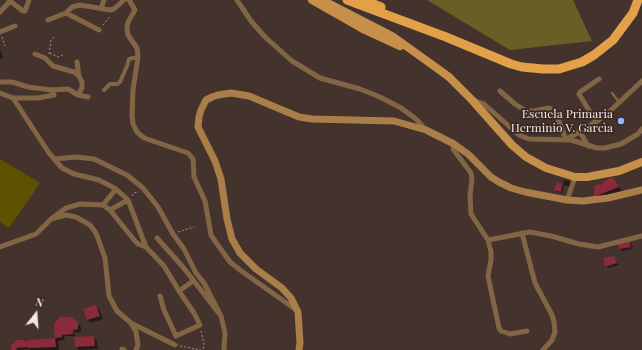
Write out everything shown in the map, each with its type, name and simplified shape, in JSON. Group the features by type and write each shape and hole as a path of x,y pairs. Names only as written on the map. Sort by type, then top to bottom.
{"highway":[{"path":"347,0 446,37 511,64 533,68 559,69 582,62 594,55 613,40 633,13 638,0"},
{"path":"364,0 428,26 446,37"}],"main road":[{"path":"312,0 363,29 415,52"},
{"path":"322,0 392,36 415,52 448,77 526,157 546,168 575,177 587,177 619,171 642,162"},
{"path":"299,350 298,312 291,298 282,288 256,269 240,253 232,240 221,179 215,162 202,138 198,127 198,117 206,100 218,95 231,93 249,96 299,117 312,119 394,121 426,130 454,144 468,154 491,177 511,188 525,192 567,200 595,201 642,190"}],"street":[{"path":"0,12 10,1 25,11 29,0"},
{"path":"72,7 73,0"},
{"path":"101,9 104,0"},
{"path":"48,20 66,13 72,7 80,5 110,10 114,9 124,0"},
{"path":"129,0 134,10 128,22 127,29 128,35 137,48 138,57 134,81 132,116 133,124 137,132 144,138 183,150 188,153 193,160 194,177 205,200 211,234 230,262 298,312"},
{"path":"237,0 251,21 265,37 292,61 320,78 360,89 380,97 401,108 416,119 426,130"},
{"path":"66,13 99,30"},
{"path":"0,32 15,26"},
{"path":"35,54 45,58 53,66 74,72 79,76"},
{"path":"104,90 110,84 117,84 120,82 129,59 138,57"},
{"path":"77,62 79,76 82,82 82,88 78,95"},
{"path":"596,122 579,94 599,79"},
{"path":"566,140 596,122 642,81"},
{"path":"0,82 12,82 28,87 52,90 68,89 78,95 88,97"},
{"path":"0,93 13,98 38,98 54,95 52,90"},
{"path":"500,91 526,112 549,108 555,111 566,140"},
{"path":"13,98 49,153 62,168 74,174 99,180 116,189 128,200 146,247 164,266 200,325 176,336"},
{"path":"472,100 484,104 524,138 540,140 566,140 597,148 615,147 638,134 642,129"},
{"path":"580,132 588,146"},
{"path":"454,144 453,149 471,173 471,214 488,240 491,252 488,276 501,331 510,334 527,331"},
{"path":"55,159 76,157 94,159 134,179 143,188 158,207 173,234 184,249 221,316 225,333 224,350"},
{"path":"567,200 575,177"},
{"path":"103,206 116,189"},
{"path":"110,210 128,200"},
{"path":"0,247 36,234 51,219 66,208 80,204 103,206 110,210 135,241 146,247"},
{"path":"51,219 66,215 76,217 90,225 96,233 104,258 109,296 117,310 131,323 174,347 176,336 164,310 160,296"},
{"path":"488,240 522,233 539,233 579,244 598,247 642,236"},
{"path":"522,233 535,283 552,315 554,322 552,340 543,350"},
{"path":"157,238 221,316"},
{"path":"179,291 193,281"},
{"path":"131,323 136,332 138,345 136,350"}],"lane":[{"path":"612,93 619,103"}],"path":[{"path":"99,30 110,16"},
{"path":"0,32 5,46"},
{"path":"54,37 51,40 50,53 58,57 63,55"},
{"path":"128,200 138,191"},
{"path":"173,234 194,227"},
{"path":"174,347 202,350 204,344 200,325"}],"shaded area":[{"path":"427,0 573,0 592,41 510,50"},
{"path":"0,159 40,183 9,228 0,222"}],"building":[{"path":"613,177 619,187 593,197 595,185 603,184 602,182"},
{"path":"557,182 562,184 561,192 554,190"},
{"path":"630,241 631,247 619,249 618,243"},
{"path":"614,256 617,263 605,267 603,258"},
{"path":"96,305 100,316 87,320 83,309"},
{"path":"60,317 71,317 78,322 78,329 73,330 73,334 62,335 62,337 55,338 54,324"},
{"path":"94,336 95,346 75,347 74,337"},
{"path":"55,338 56,347 28,347 11,350 11,346 16,340 28,342 28,340"}],"place":[{"name":"Escuela Primaria Herminio V. Garcìa","path":"621,121"}]}
